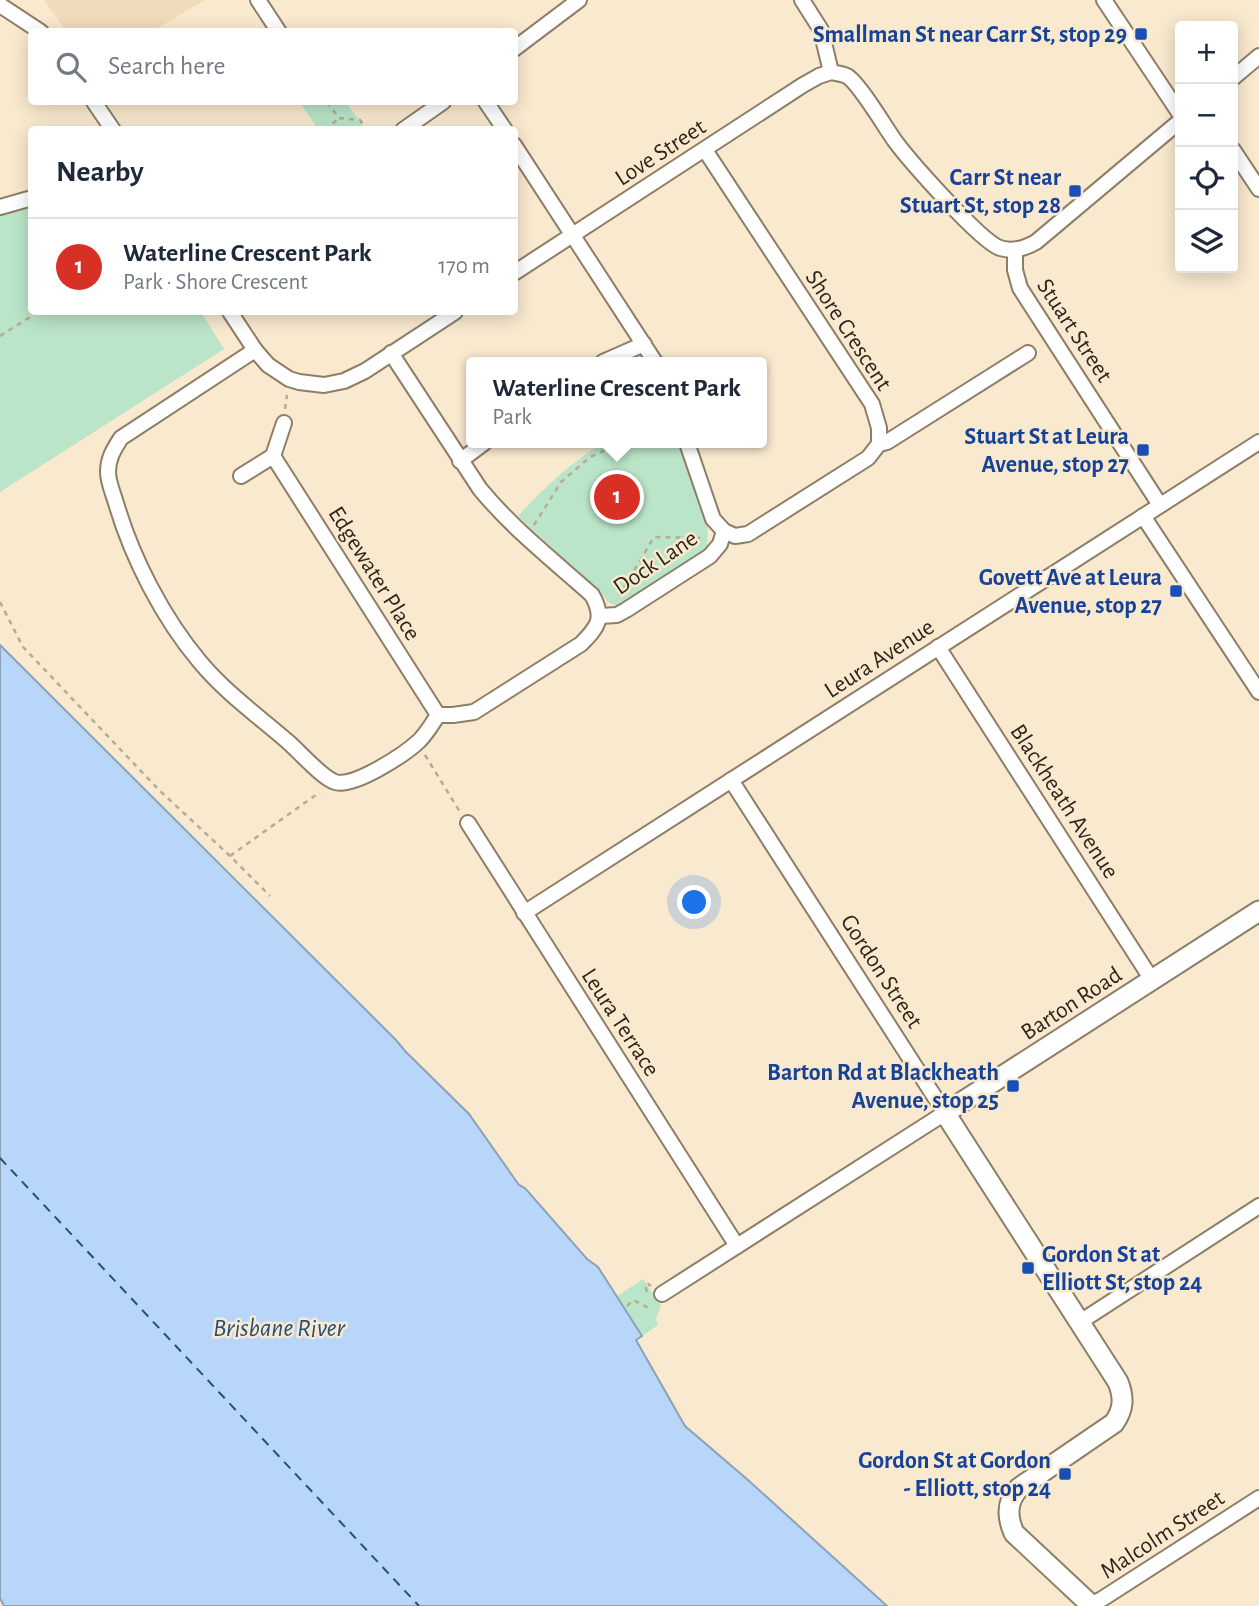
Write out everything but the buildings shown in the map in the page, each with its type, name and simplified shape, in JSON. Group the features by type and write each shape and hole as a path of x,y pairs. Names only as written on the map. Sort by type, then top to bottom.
{"street":[{"path":"258,0 276,28"},
{"path":"518,46 579,0"},
{"path":"802,0 821,30 831,72 847,76 903,150 976,230 1000,248 1015,250 1038,241 1175,125"},
{"path":"1104,0 1175,106"},
{"path":"0,5 35,28"},
{"path":"1238,74 1259,56"},
{"name":"Love Street","path":"518,270 803,85 831,72"},
{"path":"96,105 110,126"},
{"path":"409,126 439,105"},
{"path":"488,105 502,126"},
{"name":"Shore Crescent","path":"705,150 872,404 879,428 879,444"},
{"path":"518,151 652,357"},
{"path":"1238,158 1259,189"},
{"path":"0,207 28,199"},
{"name":"Stuart Street","path":"1015,250 1015,270 1020,288 1160,505"},
{"path":"232,315 268,365 289,379 324,386 344,381 365,371 450,315"},
{"path":"614,357 644,344"},
{"path":"255,350 121,438 110,454 108,474 121,520 137,561 165,613 200,662 243,706 317,769 334,782 349,783 368,776 418,742 438,715 474,712 581,644 596,630 600,616 598,605 592,596 496,508 480,489 391,353"},
{"path":"689,448 713,519 723,535 748,534 868,458 879,444 887,442 1028,353"},
{"path":"241,476 273,456 284,422"},
{"name":"Leura Avenue","path":"524,913 1259,442"},
{"path":"460,461 477,448"},
{"name":"Edgewater Place","path":"273,456 438,715"},
{"path":"1143,516 1259,692"},
{"name":"Dock Lane","path":"600,616 621,613 710,556 720,544 723,535"},
{"name":"Blackheath Avenue","path":"939,647 1153,980"},
{"name":"Gordon Street","path":"731,780 1118,1382 1123,1401 1122,1410 1114,1423 1019,1488 1011,1500 1008,1513 1014,1533 1090,1606"},
{"name":"Leura Terrace","path":"468,824 737,1246"},
{"name":"Barton Road","path":"657,1299 1259,911"},
{"path":"1080,1322 1259,1206"},
{"name":"Malcolm Street","path":"1090,1606 1259,1498"}],"path":[{"path":"329,105 339,118"},
{"path":"330,126 339,118 360,120 364,126"},
{"path":"0,336 33,315"},
{"path":"284,422 289,379"},
{"path":"527,537 561,482 590,457 610,448"},
{"path":"621,613 613,607 654,537 723,535"},
{"path":"0,601 23,647 159,790 270,896"},
{"path":"418,742 468,824"},
{"path":"230,856 334,782"},
{"path":"627,1306 633,1300 647,1307 657,1299"}],"shaded area":[{"path":"44,0 205,0 158,28 64,28"}],"green space":[{"path":"302,105 348,105 363,126 316,126"},
{"path":"28,205 28,315 203,315 224,349 0,492 0,214"},
{"path":"596,448 683,448 708,526 707,552 621,608 608,602 518,516 579,459"},
{"path":"643,1279 661,1306 656,1318 658,1325 642,1336 616,1297"}],"water":[{"name":"Brisbane River","path":"0,645 469,1114 519,1185 525,1188 587,1259 598,1267 642,1336 636,1340 685,1426 887,1606 4,1606 0,1598"}],"ferry route":[{"path":"0,1158 419,1606"}],"place":[{"name":"Smallman St near Carr St, stop 29","path":"1141,34"},
{"name":"Carr St near Stuart St, stop 28","path":"1075,191"},
{"name":"Stuart St at Leura Avenue, stop 27","path":"1143,450"},
{"name":"Waterline Crescent Park","path":"617,497"},
{"name":"Govett Ave at Leura Avenue, stop 27","path":"1176,591"},
{"name":"Barton Rd at Blackheath Avenue, stop 25","path":"1013,1086"},
{"name":"Gordon St at Elliott St, stop 24","path":"1028,1268"},
{"name":"Gordon St at Gordon - Elliott, stop 24","path":"1065,1474"}]}
